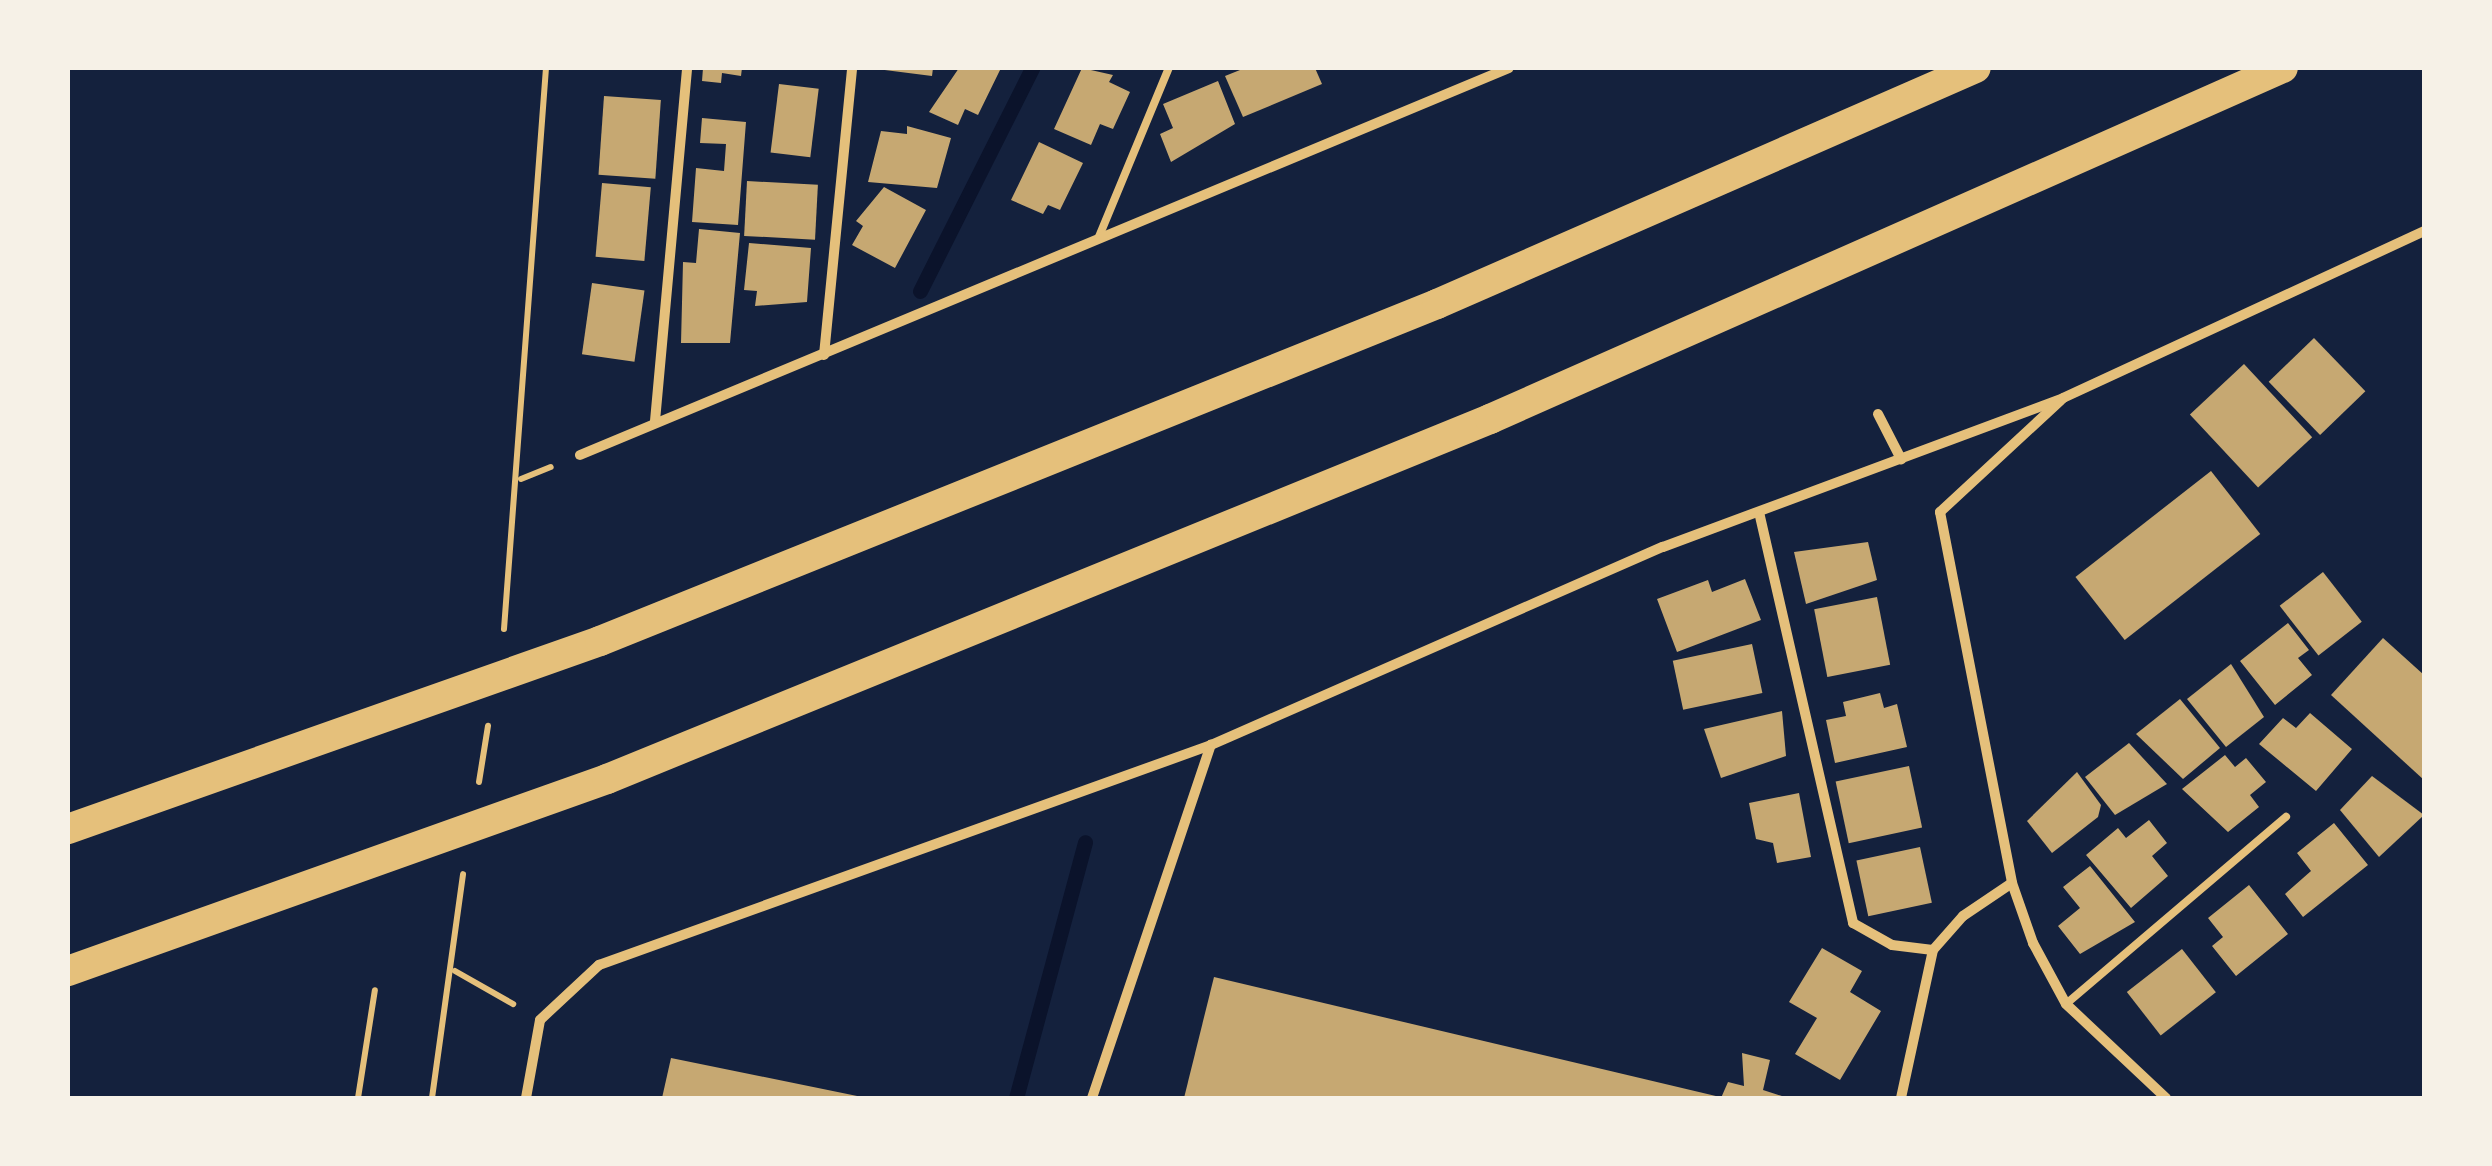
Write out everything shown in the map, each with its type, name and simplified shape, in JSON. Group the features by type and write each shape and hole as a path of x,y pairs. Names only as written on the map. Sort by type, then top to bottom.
{"highway":[{"path":"68,829 600,641 1436,304 1976,68"},
{"path":"68,970 607,779 1490,419 2283,68"}],"street":[{"path":"655,421 687,68"},
{"path":"824,354 852,68"},
{"path":"580,456 655,421 1509,68"},
{"path":"526,1098 540,1020 599,965 1211,746 1759,512 2062,398 2424,231"},
{"path":"2062,398 1940,512 2012,883 2066,1004 2166,1098"},
{"path":"1878,414 1901,458"},
{"path":"1759,512 1853,922 1892,945 1934,950"},
{"path":"1092,1098 1211,746"},
{"path":"1901,1098 1934,950 1963,916 2012,883"}],"lane":[{"path":"1098,239 1169,68"},
{"path":"2066,1004 2286,817"}],"path":[{"path":"503,636 546,68"},
{"path":"478,788 490,712"},
{"path":"432,1098 454,971 465,864"},
{"path":"454,971 540,1020"},
{"path":"358,1098 376,990"}],"building":[{"path":"703,68 742,68 741,76 722,73 721,83 702,81"},
{"path":"869,68 933,68 932,76"},
{"path":"959,68 1001,68 978,115 965,109 958,125 929,112"},
{"path":"1082,68 1113,75 1109,82 1130,92 1113,129 1100,124 1091,145 1054,129"},
{"path":"1245,68 1315,68 1322,84 1243,117 1225,76"},
{"path":"1218,81 1235,124 1171,162 1160,134 1173,128 1163,104"},
{"path":"779,84 819,89 810,157 771,152"},
{"path":"604,96 661,100 655,179 598,175"},
{"path":"702,118 746,122 738,225 692,222 696,168 724,171 726,144 700,143"},
{"path":"907,126 951,138 937,188 868,182 881,131 907,134"},
{"path":"1039,142 1083,163 1060,210 1048,205 1043,214 1011,200"},
{"path":"747,181 818,185 815,240 744,236"},
{"path":"602,183 651,187 644,261 596,257"},
{"path":"884,187 926,210 895,268 852,245 863,226 856,221"},
{"path":"699,229 740,233 730,343 681,343 683,262 696,263"},
{"path":"749,243 811,248 807,302 755,306 757,291 744,290"},
{"path":"592,283 644,290 634,362 582,354"},
{"path":"2314,338 2365,391 2320,435 2269,382"},
{"path":"2244,364 2312,437 2258,488 2190,414"},
{"path":"2211,471 2260,534 2125,640 2075,577"},
{"path":"1868,542 1877,580 1806,604 1794,552"},
{"path":"2323,572 2362,622 2318,656 2280,606"},
{"path":"1745,579 1761,620 1677,652 1657,599 1708,580 1712,592"},
{"path":"1877,597 1890,665 1827,677 1814,609"},
{"path":"2288,623 2309,650 2298,658 2312,675 2275,705 2240,661"},
{"path":"2383,638 2424,675 2424,780 2331,695"},
{"path":"1752,644 1762,693 1683,710 1673,661"},
{"path":"2231,664 2264,717 2226,747 2187,699"},
{"path":"1880,693 1884,708 1897,704 1907,747 1835,763 1826,720 1846,716 1843,702"},
{"path":"2180,699 2220,748 2183,779 2136,734"},
{"path":"1782,711 1786,756 1721,778 1704,729"},
{"path":"2310,713 2352,749 2316,791 2259,744 2283,718 2296,728"},
{"path":"2129,743 2167,784 2115,815 2085,777"},
{"path":"2225,755 2235,767 2246,758 2266,782 2250,795 2259,807 2228,832 2182,789"},
{"path":"1909,766 1922,828 1849,843 1836,782"},
{"path":"2077,772 2101,805 2098,817 2052,853 2027,821"},
{"path":"2372,776 2424,815 2379,857 2340,810"},
{"path":"1799,793 1811,857 1777,863 1773,843 1756,839 1749,803"},
{"path":"2149,820 2167,843 2152,856 2168,876 2131,908 2086,855 2118,828 2126,838"},
{"path":"2334,823 2368,865 2303,917 2285,894 2311,871 2297,853"},
{"path":"1920,847 1932,903 1868,916 1856,861"},
{"path":"2090,866 2135,922 2080,954 2058,926 2080,908 2063,887"},
{"path":"2249,885 2288,934 2236,976 2212,946 2223,937 2208,918"},
{"path":"1822,948 1862,971 1850,992 1881,1011 1840,1080 1795,1054 1817,1018 1789,1002"},
{"path":"2182,949 2216,992 2161,1035 2127,992"},
{"path":"1214,977 1720,1097 1720,1098 1184,1098"},
{"path":"1742,1053 1770,1060 1763,1090 1788,1098 1721,1098 1728,1082 1744,1086"},
{"path":"671,1058 862,1097 862,1098 662,1098"}],"waterway":[{"path":"920,291 1032,68"},
{"path":"1016,1098 1085,842"}]}
